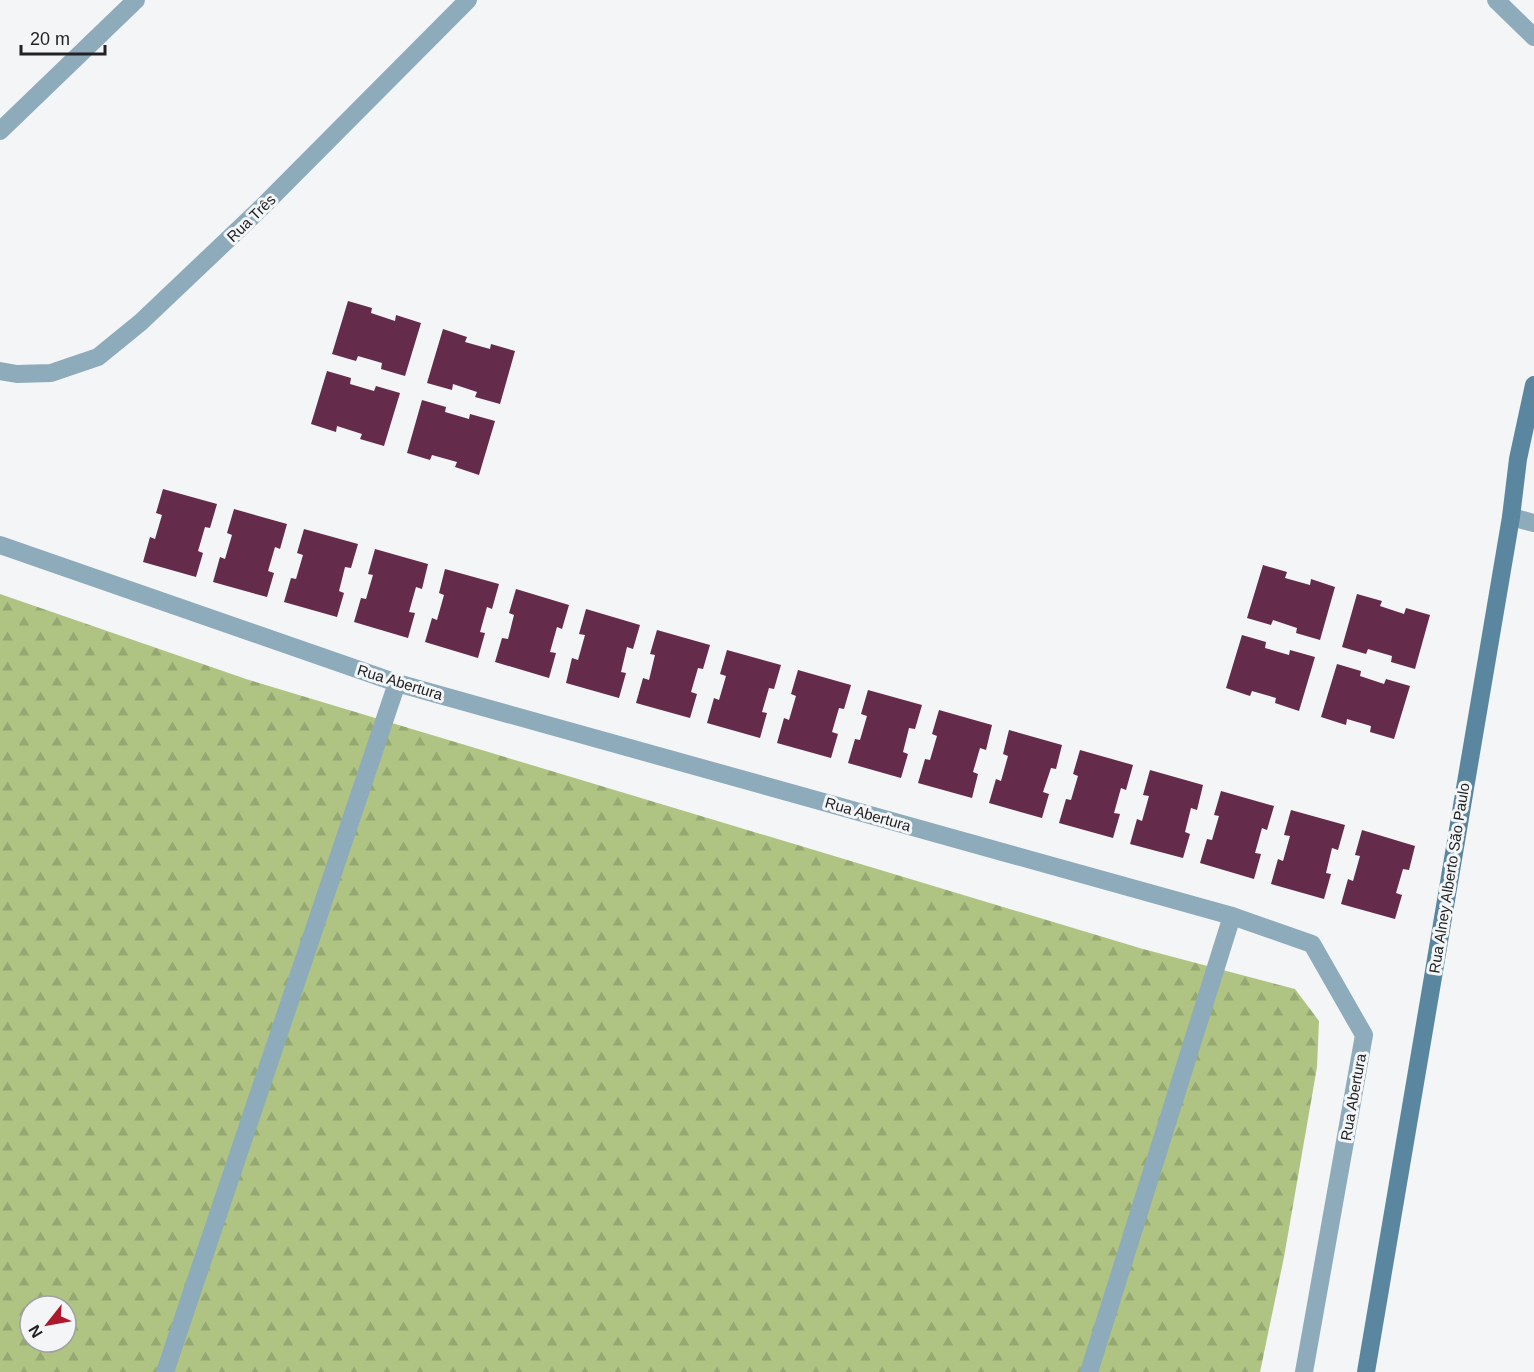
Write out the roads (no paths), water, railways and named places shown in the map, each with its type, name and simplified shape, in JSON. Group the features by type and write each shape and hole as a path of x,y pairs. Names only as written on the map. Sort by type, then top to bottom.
{"street":[{"path":"0,130 136,0"},
{"name":"Rua Três","path":"0,371 17,374 51,373 98,357 141,322 261,208 468,0"},
{"path":"1496,0 1534,37"},
{"name":"Rua Alney Alberto São Paulo","path":"1366,1372 1511,516 1518,459 1534,385"},
{"path":"1511,516 1534,523"},
{"name":"Rua Abertura","path":"0,545 397,683 1232,916 1312,944 1364,1035 1304,1372"},
{"path":"165,1372 397,683"},
{"path":"1089,1372 1232,916"}]}
